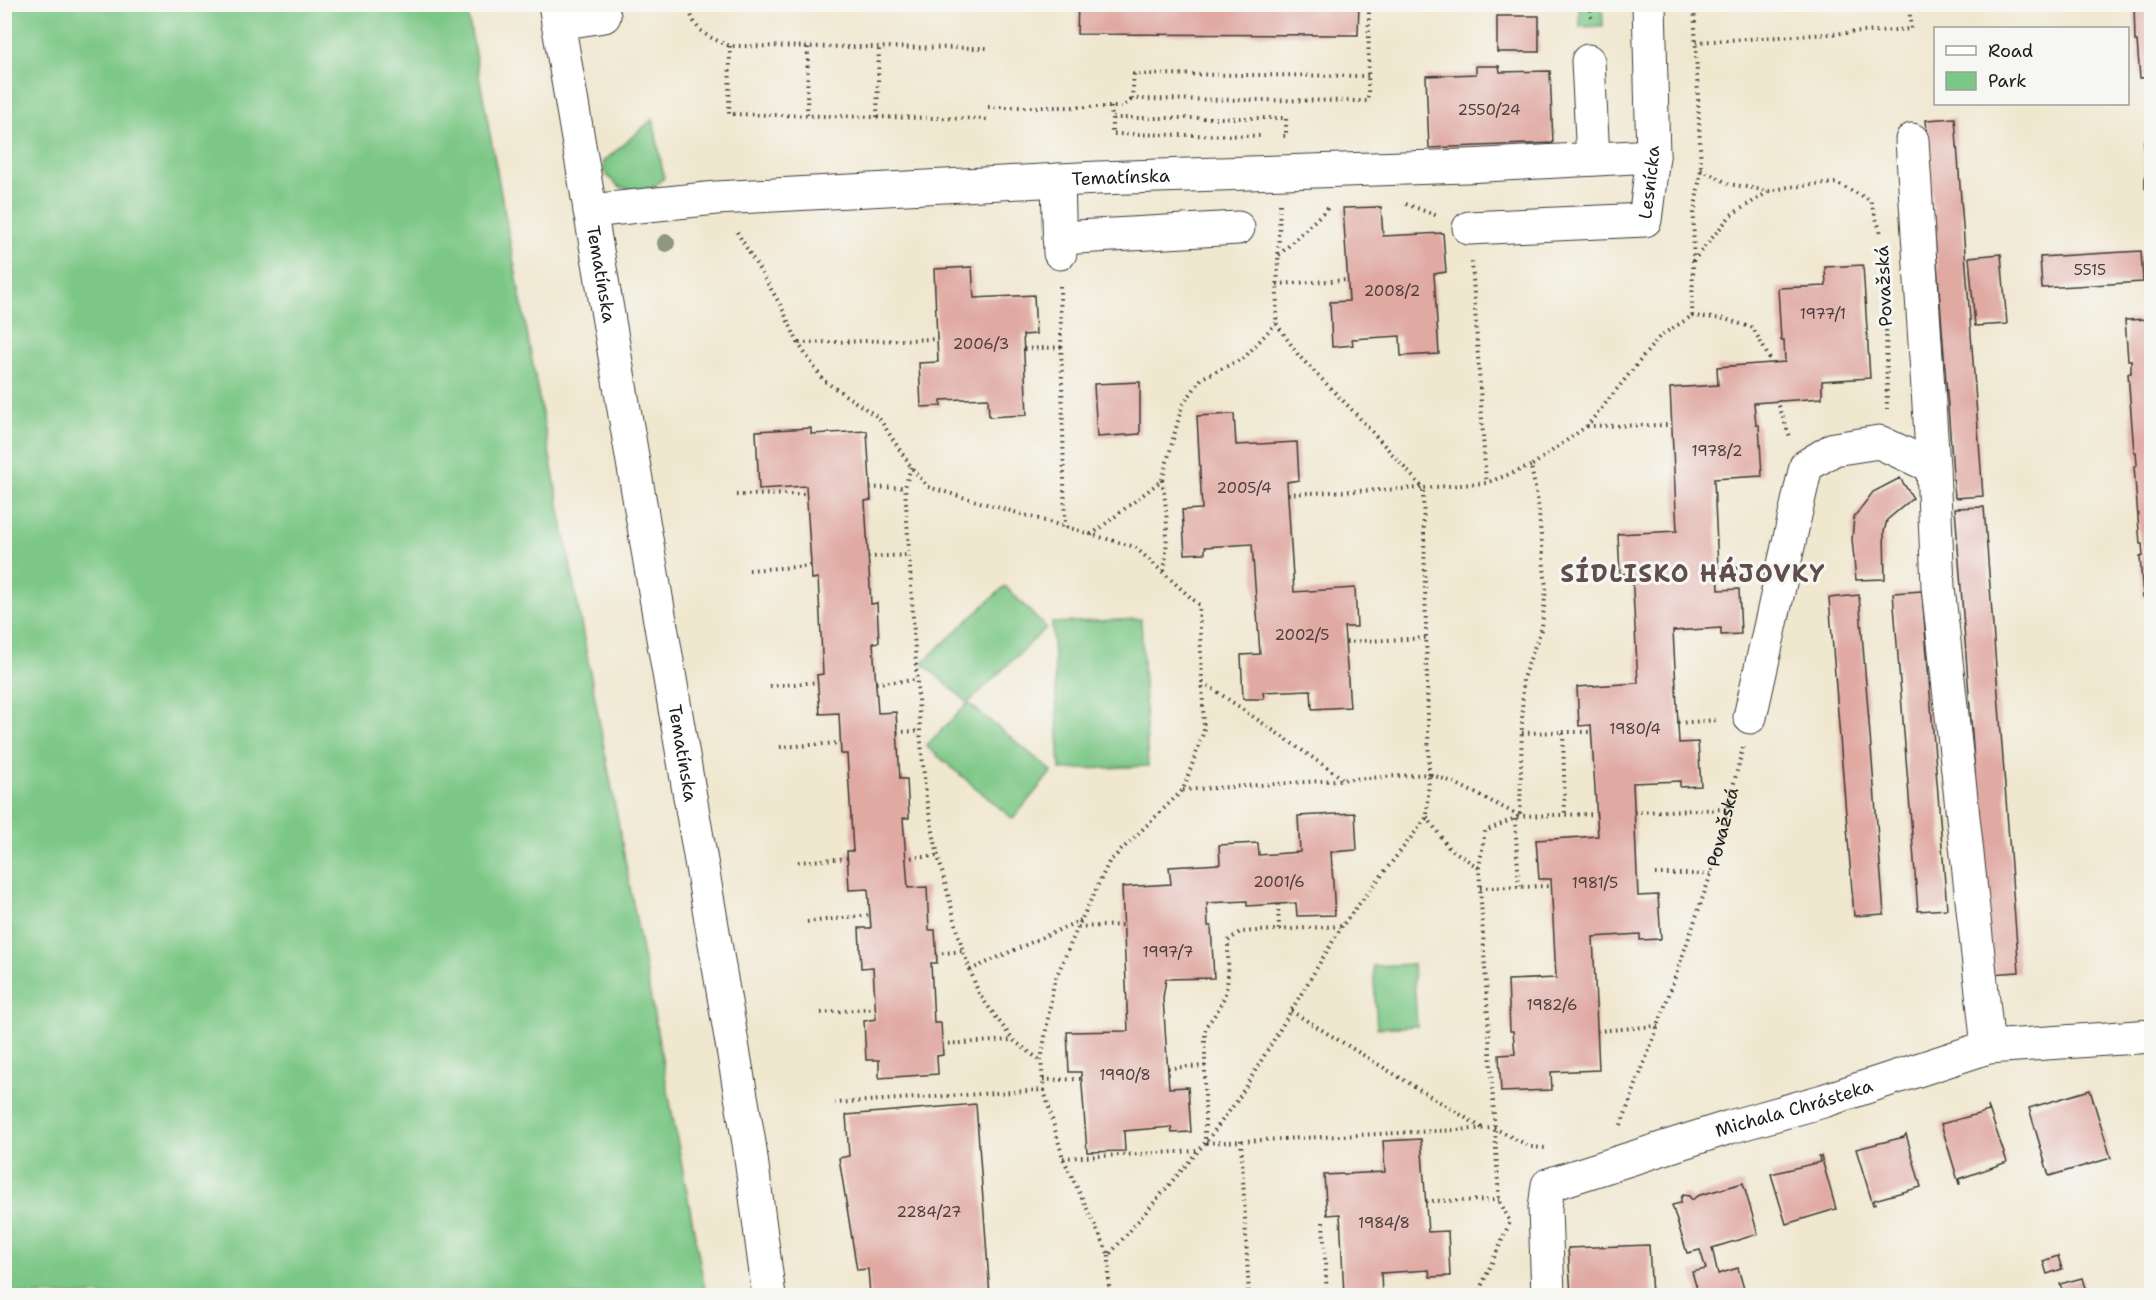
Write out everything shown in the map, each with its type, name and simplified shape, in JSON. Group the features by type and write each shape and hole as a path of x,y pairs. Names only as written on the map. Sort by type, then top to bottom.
{"street":[{"name":"Lesnícka","path":"1469,228 1645,220 1653,156 1649,4"},
{"name":"Tematínska","path":"557,14 749,1143 769,1296"},
{"path":"557,14 604,16"},
{"path":"1588,61 1593,159"},
{"path":"1912,140 1933,467 1938,587 1988,1047"},
{"name":"Tematínska","path":"590,211 716,198 1058,180 1466,166 1653,156"},
{"path":"1058,180 1059,245 1238,228"},
{"path":"1750,717 1806,466 1834,449 1879,442 1933,467"},
{"name":"Michala Chrásteka","path":"1548,1296 1545,1208 1548,1185 1719,1130 1823,1101 1988,1047 2151,1036"}],"path":[{"path":"688,4 691,19 706,36 730,46 987,48"},
{"path":"988,107 1123,107 1132,99 1368,101 1369,4"},
{"path":"1590,4 1591,17"},
{"path":"1692,316 1694,214 1701,169 1695,4"},
{"path":"1696,42 1911,29 1909,4"},
{"path":"730,46 729,114 988,119"},
{"path":"807,115 808,46"},
{"path":"877,117 879,47"},
{"path":"1132,99 1134,74 1368,76"},
{"path":"1111,107 1112,134 1286,136 1286,118 1112,118"},
{"name":"Považská","path":"1701,169 1729,184 1769,191 1836,183 1870,200 1882,236"},
{"path":"1109,1255 1238,1101 1342,926 1427,817 1429,774 1423,488 1299,356 1276,323 1281,171"},
{"path":"1692,261 1731,215 1769,191"},
{"path":"716,198 782,306 798,343 823,380 879,418 911,467 928,487 1135,547 1199,605 1204,731 1183,790 1109,862 1053,982 1041,1061 1044,1089 1063,1158 1109,1255 1109,1296"},
{"path":"1279,255 1338,198"},
{"path":"1469,228 1486,483"},
{"path":"1059,245 1065,528"},
{"path":"1277,284 1348,280"},
{"path":"1287,494 1486,483 1532,466 1587,426 1660,336 1692,316 1725,319 1753,328 1772,363"},
{"name":"Považská","path":"1883,444 1887,411 1886,316"},
{"path":"1164,574 1168,546 1162,480 1182,406 1202,378 1244,358 1276,323"},
{"path":"798,343 937,339"},
{"path":"1024,349 1061,347"},
{"path":"1587,426 1672,425"},
{"path":"1519,887 1518,817 1523,678 1542,627 1546,588 1532,466"},
{"path":"911,467 905,487 920,731 926,798 938,856 963,951 980,994 1013,1040 1041,1061"},
{"path":"1091,535 1162,480"},
{"path":"870,488 905,487"},
{"path":"736,495 807,494"},
{"path":"868,557 909,555"},
{"path":"749,570 811,566"},
{"path":"1346,642 1426,638"},
{"path":"876,683 917,680"},
{"path":"770,686 818,682"},
{"path":"1202,682 1343,779"},
{"name":"Považská","path":"1618,1132 1658,1026 1710,874 1750,717"},
{"path":"897,732 920,731"},
{"path":"1563,732 1565,815"},
{"path":"1522,733 1592,732"},
{"path":"780,747 840,743"},
{"path":"1183,790 1429,774 1453,782 1518,817"},
{"path":"1634,812 1728,809"},
{"path":"1441,1296 1478,1294 1509,1222 1499,1200 1494,1128 1479,868 1485,831 1518,817 1596,814"},
{"path":"1427,817 1448,847 1479,868"},
{"path":"905,858 938,856"},
{"path":"798,862 848,858"},
{"path":"1655,874 1710,874"},
{"path":"1480,888 1552,886"},
{"path":"1278,904 1280,930"},
{"path":"807,922 870,915"},
{"path":"970,970 1081,920"},
{"path":"1078,927 1123,925"},
{"path":"1205,1143 1205,1027 1217,1014 1228,988 1228,941 1240,932 1342,926"},
{"path":"936,954 963,951"},
{"path":"821,1013 876,1008"},
{"path":"1291,1011 1485,1129"},
{"path":"1597,1031 1658,1026"},
{"path":"942,1044 1013,1040"},
{"path":"1168,1068 1205,1065"},
{"path":"1042,1080 1082,1079"},
{"path":"835,1103 1044,1089"},
{"path":"1205,1143 1494,1128 1531,1147 1547,1148"},
{"path":"1241,1140 1249,1296"},
{"path":"1063,1158 1198,1151"},
{"path":"1426,1201 1499,1200"},
{"path":"1323,1221 1327,1296"}],"green space":[{"path":"5,4 466,5 706,1295 5,1295"},
{"path":"1579,5 1602,5 1603,26 1580,27"},
{"path":"653,119 664,178 652,188 634,190 620,187 605,174 603,162"},
{"path":"1005,586 1046,628 968,703 922,663"},
{"path":"1141,619 1148,766 1060,770 1052,623"},
{"path":"968,703 1052,771 1013,819 926,746"},
{"path":"1413,964 1417,1026 1377,1028 1373,966"}],"building":[{"path":"1078,4 1359,4 1358,35 1077,34"},
{"path":"2134,4 2151,4 2151,77 2140,78 2137,41 2135,41"},
{"path":"1497,16 1539,16 1539,52 1497,52"},
{"path":"1476,66 1499,66 1500,72 1550,71 1553,143 1429,148 1426,76 1476,74"},
{"path":"1955,118 1983,496 1955,498 1926,120"},
{"path":"2144,141 2151,141 2151,224 2147,188 2145,188"},
{"path":"1381,207 1383,236 1443,233 1446,272 1434,274 1439,354 1401,356 1400,336 1352,339 1353,345 1332,347 1330,302 1349,301 1343,208"},
{"path":"2141,251 2143,282 2042,288 2040,257"},
{"path":"2001,254 2007,324 1975,326 1969,257"},
{"path":"1863,265 1870,378 1822,381 1822,398 1754,403 1756,425 1759,425 1762,476 1714,479 1719,590 1739,589 1741,634 1721,635 1721,628 1673,631 1679,743 1698,742 1701,786 1680,787 1680,781 1633,783 1638,896 1658,895 1661,939 1640,940 1640,934 1593,937 1599,1070 1551,1072 1552,1090 1501,1092 1499,1055 1515,1054 1513,1031 1510,1031 1508,980 1556,978 1551,879 1539,879 1536,840 1598,836 1591,725 1579,726 1577,687 1638,683 1632,573 1620,574 1618,534 1677,531 1670,388 1718,385 1717,367 1785,362 1784,340 1781,340 1778,288 1826,286 1825,267"},
{"path":"972,267 974,298 1034,295 1036,334 1023,335 1027,415 989,417 988,398 941,400 941,406 921,407 919,363 938,362 934,269"},
{"path":"2151,319 2151,596 2143,597 2140,557 2143,556 2134,466 2137,465 2128,373 2131,373 2131,360 2128,360 2125,320"},
{"path":"1140,382 1140,434 1097,437 1094,384"},
{"path":"1234,414 1236,445 1297,442 1299,480 1287,482 1294,592 1355,588 1357,627 1344,627 1350,707 1312,709 1311,690 1263,692 1264,699 1243,699 1241,655 1260,654 1252,544 1205,547 1205,553 1185,554 1182,510 1202,509 1197,416"},
{"path":"811,428 811,434 867,431 871,500 865,501 871,604 877,603 879,642 873,643 878,713 896,712 900,779 907,779 909,818 903,818 908,888 927,887 929,930 935,930 937,963 931,963 934,1023 941,1023 943,1055 937,1056 938,1074 879,1078 879,1060 866,1060 864,1021 876,1019 873,967 861,968 859,928 871,928 868,889 849,890 847,851 853,851 847,754 841,754 839,713 820,714 817,675 823,674 818,578 812,579 806,486 759,489 756,431"},
{"path":"1900,478 1913,498 1887,520 1884,532 1885,579 1856,580 1852,539 1854,517 1873,492"},
{"path":"1984,507 2019,972 1990,974 1955,508"},
{"path":"1922,591 1947,909 1918,911 1893,593"},
{"path":"1859,595 1884,914 1854,916 1829,598"},
{"path":"1355,813 1357,850 1331,852 1335,915 1297,916 1296,903 1247,906 1247,901 1207,903 1208,926 1211,926 1214,978 1166,979 1163,998 1169,1088 1188,1087 1191,1132 1172,1133 1171,1127 1124,1131 1125,1151 1087,1152 1081,1072 1069,1072 1067,1032 1128,1031 1122,887 1171,884 1169,867 1220,864 1219,845 1258,843 1259,855 1300,852 1298,816"},
{"path":"2090,1090 2111,1158 2049,1176 2029,1108"},
{"path":"976,1104 990,1296 870,1295 868,1269 857,1270 839,1158 849,1156 846,1115"},
{"path":"1988,1106 2007,1162 1959,1179 1959,1184 1941,1124 1989,1111"},
{"path":"1906,1134 1921,1187 1874,1200 1873,1205 1856,1149 1904,1137"},
{"path":"1421,1139 1428,1232 1448,1231 1450,1276 1430,1277 1429,1270 1381,1273 1382,1296 1344,1296 1340,1214 1327,1215 1324,1175 1385,1172 1383,1141"},
{"path":"1819,1156 1821,1156 1836,1209 1786,1224 1771,1174 1820,1162"},
{"path":"1743,1183 1758,1234 1712,1248 1718,1274 1738,1268 1746,1296 1699,1296 1692,1272 1706,1269 1700,1250 1687,1253 1672,1205 1681,1203 1683,1195 1689,1196 1692,1200 1697,1196"},
{"path":"1649,1245 1652,1296 1571,1296 1568,1248"},
{"path":"2058,1256 2062,1269 2047,1274 2043,1261"},
{"path":"2082,1278 2086,1291 2073,1296 2065,1296 2060,1284"}],"district":[{"name":"SÍDLISKO HÁJOVKY","path":"1693,574"}]}
